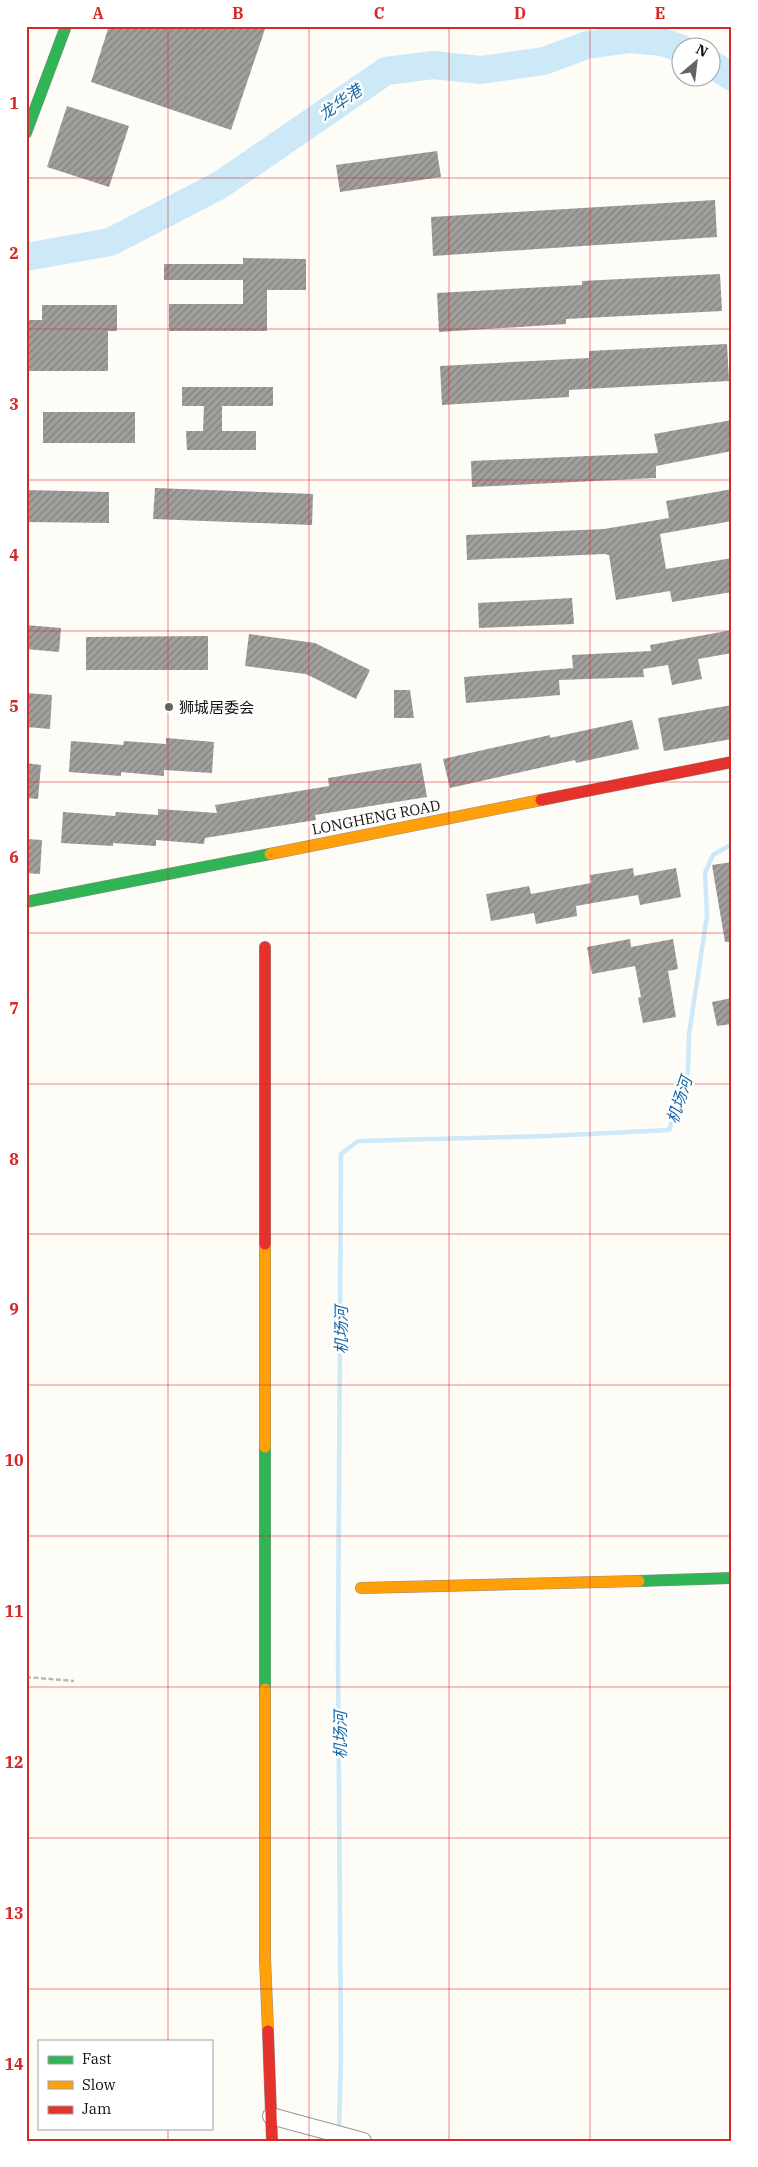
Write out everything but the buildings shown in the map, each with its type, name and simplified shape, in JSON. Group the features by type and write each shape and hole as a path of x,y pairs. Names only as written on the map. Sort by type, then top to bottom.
{"street":[{"path":"26,133 66,26"},
{"name":"LONGHENG ROAD","path":"26,902 732,762"},
{"path":"265,948 265,1958 272,2141"},
{"path":"361,1588 732,1578"},
{"path":"271,2116 363,2141"}],"path":[{"path":"26,1677 74,1681"}],"waterway":[{"name":"龙华港","path":"26,257 110,242 220,185 386,71 433,65 481,70 544,61 587,45 631,39 670,45"},
{"name":"龙华港","path":"720,69 732,77"},
{"name":"机场河","path":"339,2130 341,2057 338,1658 341,1154 358,1141 548,1136 669,1130 688,1071 689,1034 707,916 705,873 713,855 732,844"}],"traffic: fast":[{"path":"26,133 66,26"},
{"path":"26,902 270,854"},
{"path":"265,1447 265,1689"},
{"path":"639,1581 732,1578"}],"traffic: slow":[{"path":"270,854 541,800"},
{"path":"265,1244 265,1447"},
{"path":"361,1588 639,1581"},
{"path":"265,1689 265,1958 268,2031"}],"traffic: jam":[{"path":"541,800 732,762"},
{"path":"265,947 265,1244"},
{"path":"268,2031 272,2141"}],"place":[{"name":"狮城居委会","path":"169,707"}]}
